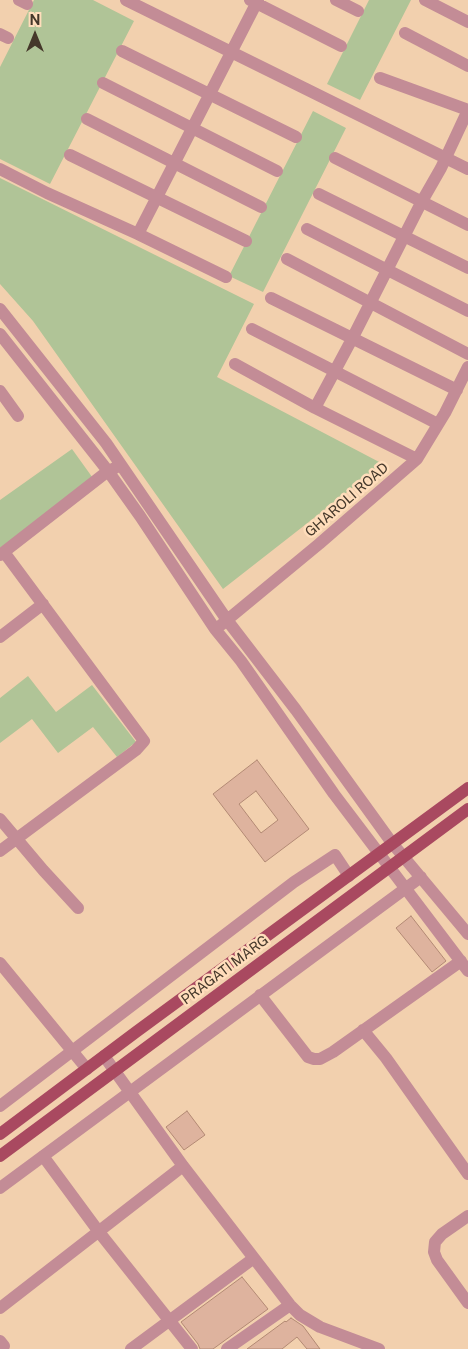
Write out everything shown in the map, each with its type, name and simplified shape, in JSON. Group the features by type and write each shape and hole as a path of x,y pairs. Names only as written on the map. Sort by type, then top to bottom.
{"main road":[{"name":"PRAGATI MARG","path":"0,1134 468,788"},
{"name":"PRAGATI MARG","path":"0,1156 468,809"}],"street":[{"path":"126,0 468,169"},
{"path":"336,0 358,11"},
{"path":"425,0 468,22"},
{"path":"138,234 232,52 255,1 341,46"},
{"path":"404,33 468,66"},
{"path":"122,51 296,137"},
{"path":"315,408 446,158 468,110 380,78"},
{"path":"103,83 277,171"},
{"path":"87,119 261,207"},
{"path":"70,155 246,241"},
{"path":"335,158 468,225"},
{"path":"0,169 47,194 138,234 226,276"},
{"path":"319,194 468,268"},
{"path":"307,229 468,311"},
{"path":"286,259 468,354"},
{"path":"271,298 456,390"},
{"path":"0,309 122,465 226,620 296,710 392,843 468,934"},
{"path":"252,329 438,424"},
{"path":"0,334 108,471 215,629 241,661 334,794 464,966 363,1030 325,1057 314,1059 308,1057 301,1049 260,995"},
{"path":"235,364 315,408 417,459"},
{"name":"GHAROLI ROAD","path":"215,629 319,544 417,459 468,367"},
{"path":"0,391 18,416"},
{"path":"0,851 136,750 144,741 43,604 2,554 108,471 122,465"},
{"path":"0,637 43,604"},
{"path":"0,818 16,839 78,908"},
{"path":"0,1106 72,1049 294,882 335,855 349,876"},
{"path":"0,1188 421,877"},
{"path":"2,970 72,1049 87,1069"},
{"path":"363,1030 386,1058 468,1174"},
{"path":"104,1056 183,1166 290,1305 300,1315 320,1327 373,1348"},
{"path":"43,1156 192,1349"},
{"path":"0,1308 183,1166"},
{"path":"468,1216 442,1234 435,1242 434,1252 437,1260 468,1303"},
{"path":"130,1349 254,1258"},
{"path":"226,1349 290,1305"},
{"path":"0,1341 4,1346 1,1349"}],"green space":[{"path":"34,0 93,0 134,21 50,184 0,159 0,67"},
{"path":"369,0 411,0 360,100 327,84"},
{"path":"313,111 346,128 263,292 229,276"},
{"path":"0,178 254,304 217,377 383,464 223,589 33,321 0,284"},
{"path":"72,449 95,481 0,548 0,500"},
{"path":"28,676 56,712 92,685 136,742 117,757 93,727 58,753 32,719 0,743 0,698"}],"building":[{"path":"257,760 309,829 265,862 213,794","holes":["256,791 278,820 261,833 239,804"]},
{"path":"411,916 446,961 432,972 396,928"},
{"path":"187,1111 205,1135 184,1150 166,1127"},
{"path":"242,1277 268,1309 213,1349 200,1349 181,1322"},
{"path":"291,1318 303,1326 320,1349 307,1349 297,1337 282,1349 247,1349 285,1321"}]}
